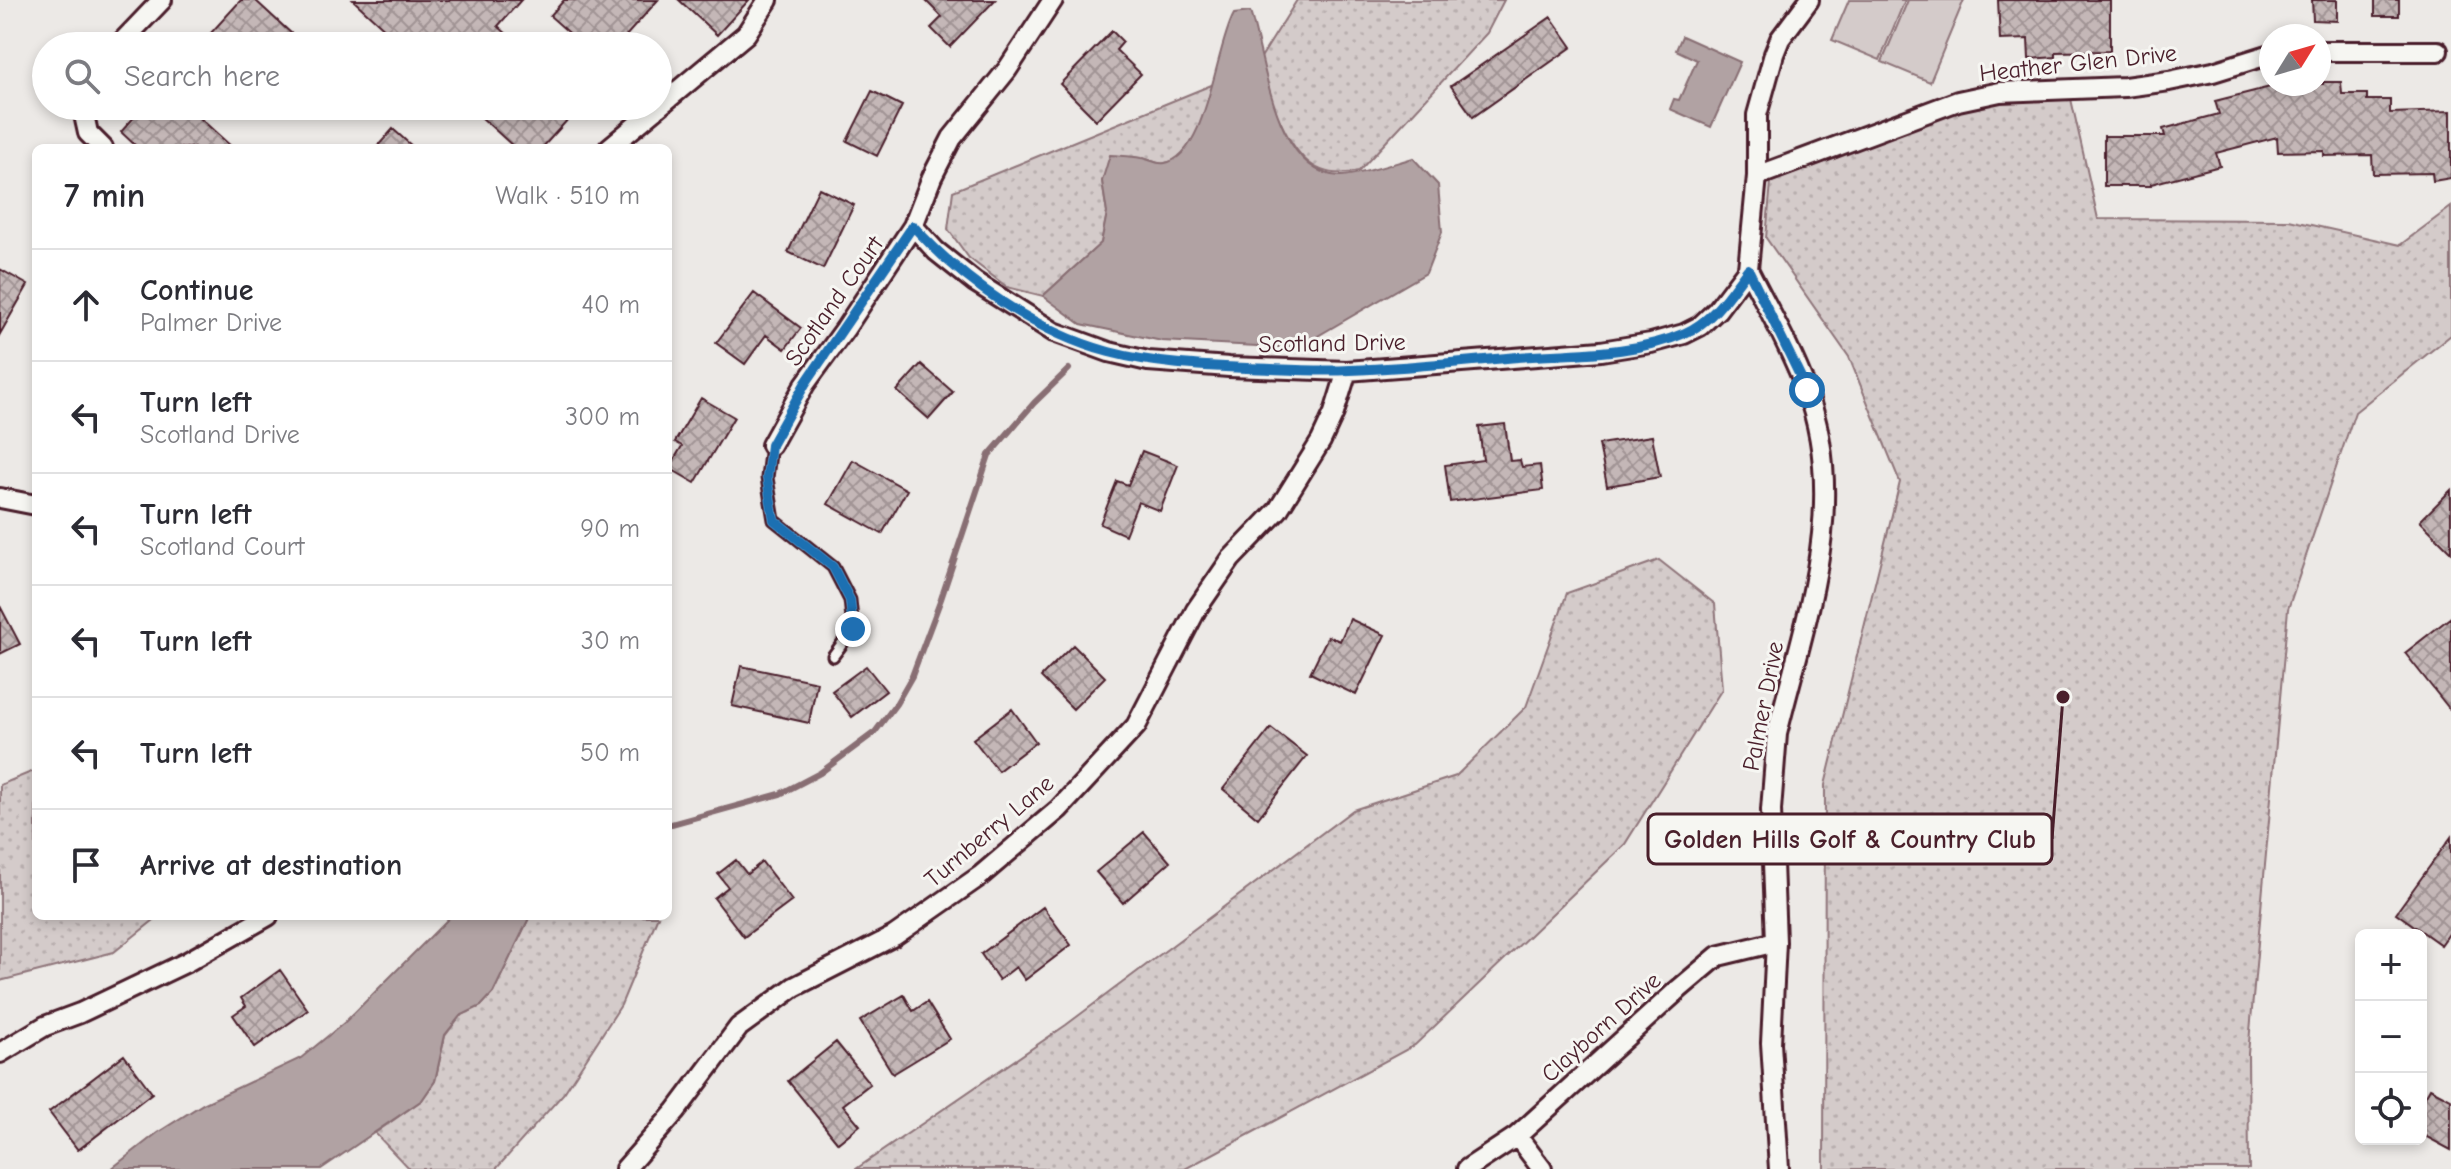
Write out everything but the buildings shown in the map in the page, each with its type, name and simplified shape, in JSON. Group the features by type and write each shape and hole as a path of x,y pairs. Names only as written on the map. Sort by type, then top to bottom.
{"street":[{"path":"131,32 162,0"},
{"path":"672,96 746,34 768,0"},
{"path":"913,226 932,177 952,138 1007,70 1053,0"},
{"path":"1748,269 1757,176 1757,115 1780,39 1809,0"},
{"path":"2331,51 2438,51"},
{"name":"Heather Glen Drive","path":"1757,176 1958,101 2000,92 2125,87 2169,81 2259,58"},
{"path":"85,120 88,133 99,144"},
{"path":"614,144 643,120"},
{"name":"Scotland Drive","path":"913,226 936,251 975,282 1054,332 1076,342 1148,361 1229,367 1347,371 1601,351 1651,343 1700,326 1717,310 1748,269"},
{"name":"Scotland Court","path":"771,445 805,384 854,317 913,226"},
{"name":"Palmer Drive","path":"1748,269 1807,390 1824,462 1825,485 1822,550 1773,759 1771,810 1776,942 1771,1043 1779,1169"},
{"name":"Turnberry Lane","path":"625,1169 676,1111 739,1027 794,987 894,936 980,876 1059,809 1136,726 1196,610 1231,559 1278,510 1321,441 1334,413 1347,371"},
{"path":"0,498 32,504"},
{"path":"0,1053 45,1026 80,1013 187,962 261,920"},
{"name":"Clayborn Drive","path":"1467,1169 1517,1136 1718,956 1776,942"},
{"path":"1517,1136 1542,1169"}],"lane":[{"path":"771,445 767,478 774,520 833,567 850,600 853,629 833,656"}],"shaded area":[{"path":"1297,0 1504,0 1487,33 1359,171 1342,174 1315,167 1295,148 1273,106 1189,146 1177,160 1161,164 1144,158 1102,181 1107,213 1101,243 1043,296 1007,287 969,258 948,229 953,191 1214,84 1260,59"},
{"path":"1849,0 1905,0 1880,60 1832,40"},
{"path":"1908,0 1964,0 1930,82 1882,62"},
{"path":"1250,12 1276,110 1286,135 1300,156 1318,170 1340,176 1413,158 1438,185 1442,232 1426,273 1297,348 1162,341 1081,324 1043,296 1101,243 1107,213 1102,181 1110,155 1162,163 1180,156 1201,121 1234,14"},
{"path":"1682,36 1740,62 1711,127 1670,109 1674,99 1679,100 1697,60 1676,50"},
{"path":"2071,99 2098,219 2289,220 2400,245 2451,207 2451,335 2355,412 2288,609 2248,1054 2249,1169 1824,1169 1825,785 1900,482 1849,357 1766,238 1771,182 1964,109 2003,101"},
{"path":"1659,560 1715,604 1722,689 1625,844 1415,1045 1185,1169 856,1169 1066,1025 1353,810 1456,776 1526,707 1567,593"},
{"path":"32,772 32,920 154,920 114,952 0,981 0,785"},
{"path":"447,920 528,920 493,993 481,1006 460,1016 445,1035 435,1081 422,1100 321,1169 111,1169 157,1133 203,1104 301,1058 345,1022"},
{"path":"528,920 656,920 621,1005 564,1093 496,1169 409,1169 375,1133 422,1100 435,1081 445,1036 460,1016 481,1006 493,993"}],"waterway":[{"path":"672,824 780,794 820,773 875,732 912,676 989,455 1034,403 1069,369"}],"place":[{"name":"Golden Hills Golf & Country Club","path":"2063,697"}],"route":[{"path":"853,629 850,600 833,567 774,520 767,478 771,445 805,384 913,226 936,251 975,282 1054,332 1076,342 1148,361 1229,367 1347,371 1601,351 1651,343 1700,326 1717,310 1748,269 1807,390"}]}
